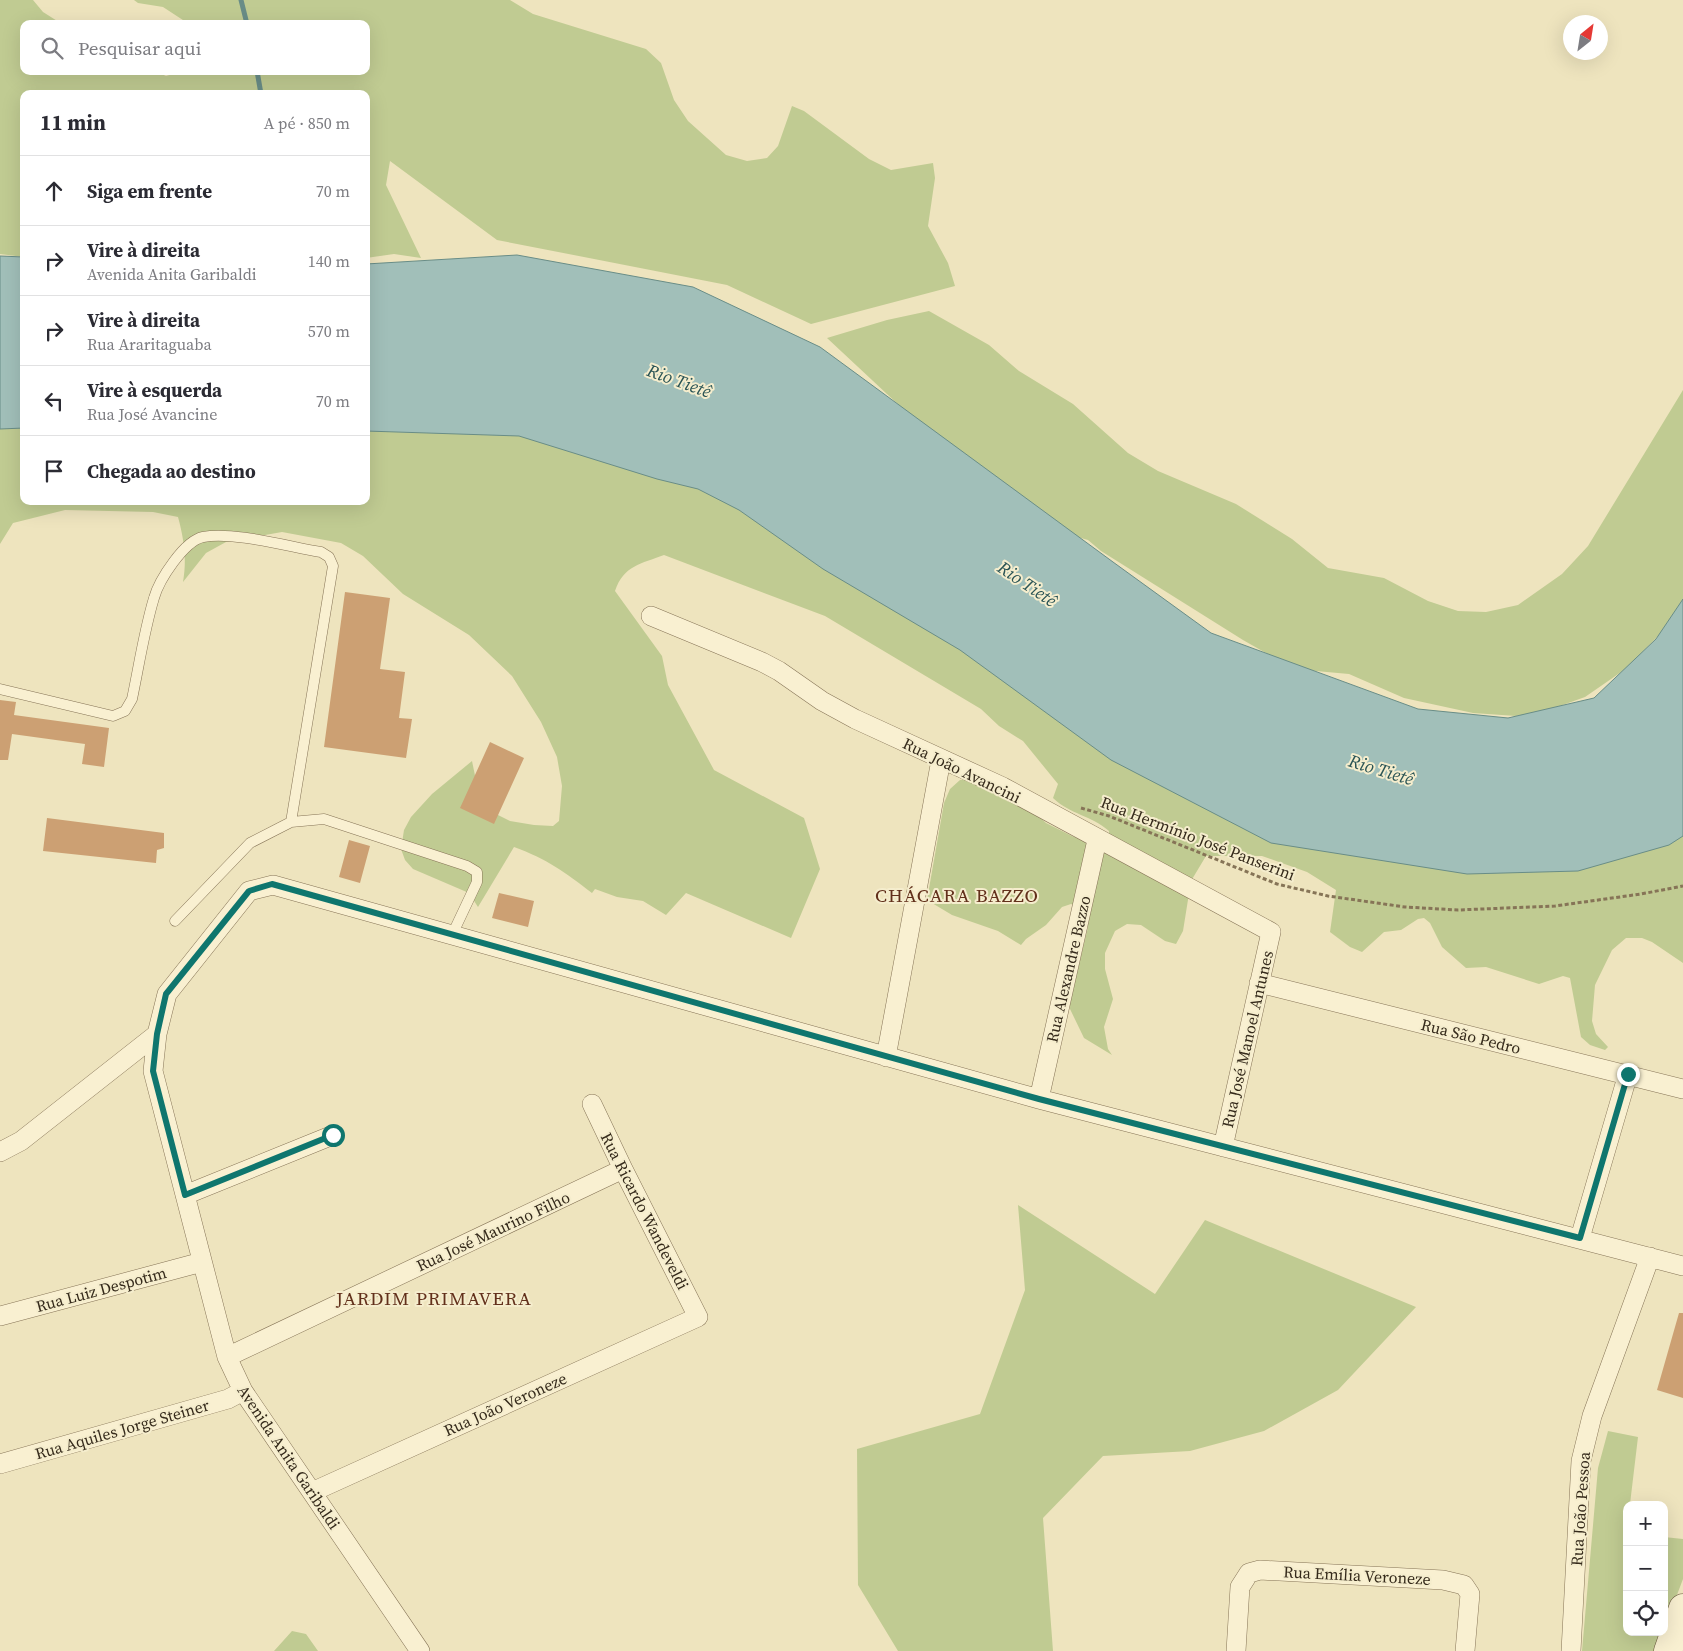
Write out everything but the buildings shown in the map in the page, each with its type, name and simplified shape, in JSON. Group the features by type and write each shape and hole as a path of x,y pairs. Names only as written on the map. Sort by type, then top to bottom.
{"street":[{"name":"Rua João Avancini","path":"650,616 762,662 779,671 822,701 941,760 1003,787 1271,932"},
{"path":"886,1057 941,760"},
{"name":"Rua Alexandre Bazzo","path":"1039,1099 1098,840"},
{"name":"Avenida Anita Garibaldi","path":"420,1651 243,1391 227,1357 153,1071 157,1034 166,994 249,891 272,884 452,935"},
{"name":"Rua José Manoel Antunes","path":"1223,1147 1271,932"},
{"path":"452,935 1039,1099 1683,1266"},
{"name":"Rua São Pedro","path":"1260,983 1683,1089"},
{"path":"0,1152 20,1141 157,1034"},
{"path":"1580,1238 1628,1074"},
{"name":"Rua Ricardo Wandeveldi","path":"592,1104 698,1317"},
{"path":"185,1195 333,1135"},
{"name":"Rua José Maurino Filho","path":"227,1357 623,1169"},
{"name":"Rua João Pessoa","path":"1571,1651 1580,1461 1592,1416 1650,1257"},
{"name":"Rua Luiz Despotim","path":"0,1316 202,1262"},
{"name":"Rua João Veroneze","path":"312,1492 698,1317"},
{"name":"Rua Aquiles Jorge Steiner","path":"0,1464 228,1399 243,1391"},
{"name":"Rua Emília Veroneze","path":"1236,1651 1240,1587 1250,1573 1260,1570 1443,1580 1464,1585 1470,1594 1464,1651"},
{"path":"1668,1651 1683,1608"}],"lane":[{"path":"0,689 113,716 125,711 132,699 154,596 184,549 202,537 230,536 321,552 330,557 333,566 291,822"},
{"path":"175,921 250,844 291,822 324,819 467,866 476,872 476,882 452,935"}],"path":[{"name":"Rua Hermínio José Panserini","path":"1074,806 1110,816 1277,884 1328,896 1405,907 1458,910 1555,906 1683,886"}],"green space":[{"path":"0,0 33,0 43,12 56,20 20,20 20,75 166,76 370,75 370,20 183,20 163,7 138,3 134,0 510,0 533,14 646,49 661,63 674,100 688,121 726,155 747,161 767,158 778,146 792,106 804,111 869,159 891,170 933,163 935,178 928,226 948,263 955,286 811,324 727,285 497,240 390,161 386,185 421,258 394,254 370,257 370,90 20,90 20,256 0,254"},
{"path":"929,311 989,345 1019,371 1073,404 1128,453 1158,471 1236,504 1292,539 1328,568 1384,578 1428,601 1458,611 1486,612 1518,605 1562,574 1588,546 1683,390 1683,605 1660,634 1627,668 1585,697 1543,712 1516,716 1473,713 1404,698 1349,674 1294,669 1243,640 1101,551 1088,540 1070,535 933,437 827,338 887,320"},
{"path":"370,403 592,407 861,555 1683,787 1683,963 1652,942 1642,938 1626,938 1612,950 1595,985 1592,1021 1596,1034 1608,1047 1605,1050 1590,1045 1581,1037 1570,978 1563,976 1539,984 1486,967 1466,968 1442,947 1430,923 1424,918 1418,919 1401,930 1384,932 1362,952 1350,947 1330,932 1336,890 1307,872 1262,856 1206,856 1191,881 1183,931 1176,944 1165,941 1141,925 1127,924 1115,931 1105,953 1105,969 1113,999 1104,1027 1108,1049 1112,1055 1084,1038 1070,1009 1070,1002 1088,927 1086,914 1080,907 1071,904 1062,907 1046,925 1026,939 1021,945 998,931 952,915 927,900 944,803 950,789 960,780 974,778 1023,802 1046,823 1074,837 1103,841 1109,838 1109,831 1095,821 1060,804 1053,798 1058,784 1023,741 999,726 981,709 825,616 664,555 641,563 628,571 619,582 615,591 662,656 668,685 714,770 804,818 820,869 791,938 686,893 666,915 643,901 617,897 595,889 592,893 555,867 536,856 514,847 478,907 469,893 413,869 405,860 401,849 404,830 411,817 432,794 472,761 479,795 494,813 510,821 534,825 553,826 559,821 562,786 557,757 541,722 512,676 469,635 403,594 363,556 341,543 282,532 226,542 206,553 183,582 184,549 178,517 153,512 65,510 13,523 0,544 0,406 20,406 20,505 370,505"},
{"path":"1018,1205 1155,1294 1205,1220 1416,1307 1338,1390 1264,1431 1190,1451 1103,1456 1043,1518 1053,1651 898,1651 858,1585 857,1449 980,1414 1025,1290"},
{"path":"1608,1431 1638,1437 1630,1501 1623,1501 1623,1636 1662,1636 1656,1651 1582,1651 1598,1468"},
{"path":"1668,1537 1683,1539 1683,1579 1668,1618"},
{"path":"292,1631 306,1634 318,1651 274,1651"}],"water":[{"name":"Rio Tietê","path":"517,255 693,287 820,347 1211,633 1418,709 1508,718 1594,698 1656,639 1683,599 1683,836 1669,845 1578,871 1467,874 1271,843 1111,760 960,650 823,569 739,510 698,489 657,479 519,436 370,431 370,264"},
{"path":"0,256 20,257 20,428 0,429"}],"waterway":[{"path":"241,0 246,20"},
{"path":"258,75 260,90"}],"district":[{"name":"CHÁCARA BAZZO","path":"957,895"},
{"name":"JARDIM PRIMAVERA","path":"434,1298"}],"route":[{"path":"333,1135 185,1195 153,1071 157,1034 166,994 249,891 272,884 1039,1099 1580,1238 1628,1074"}]}
